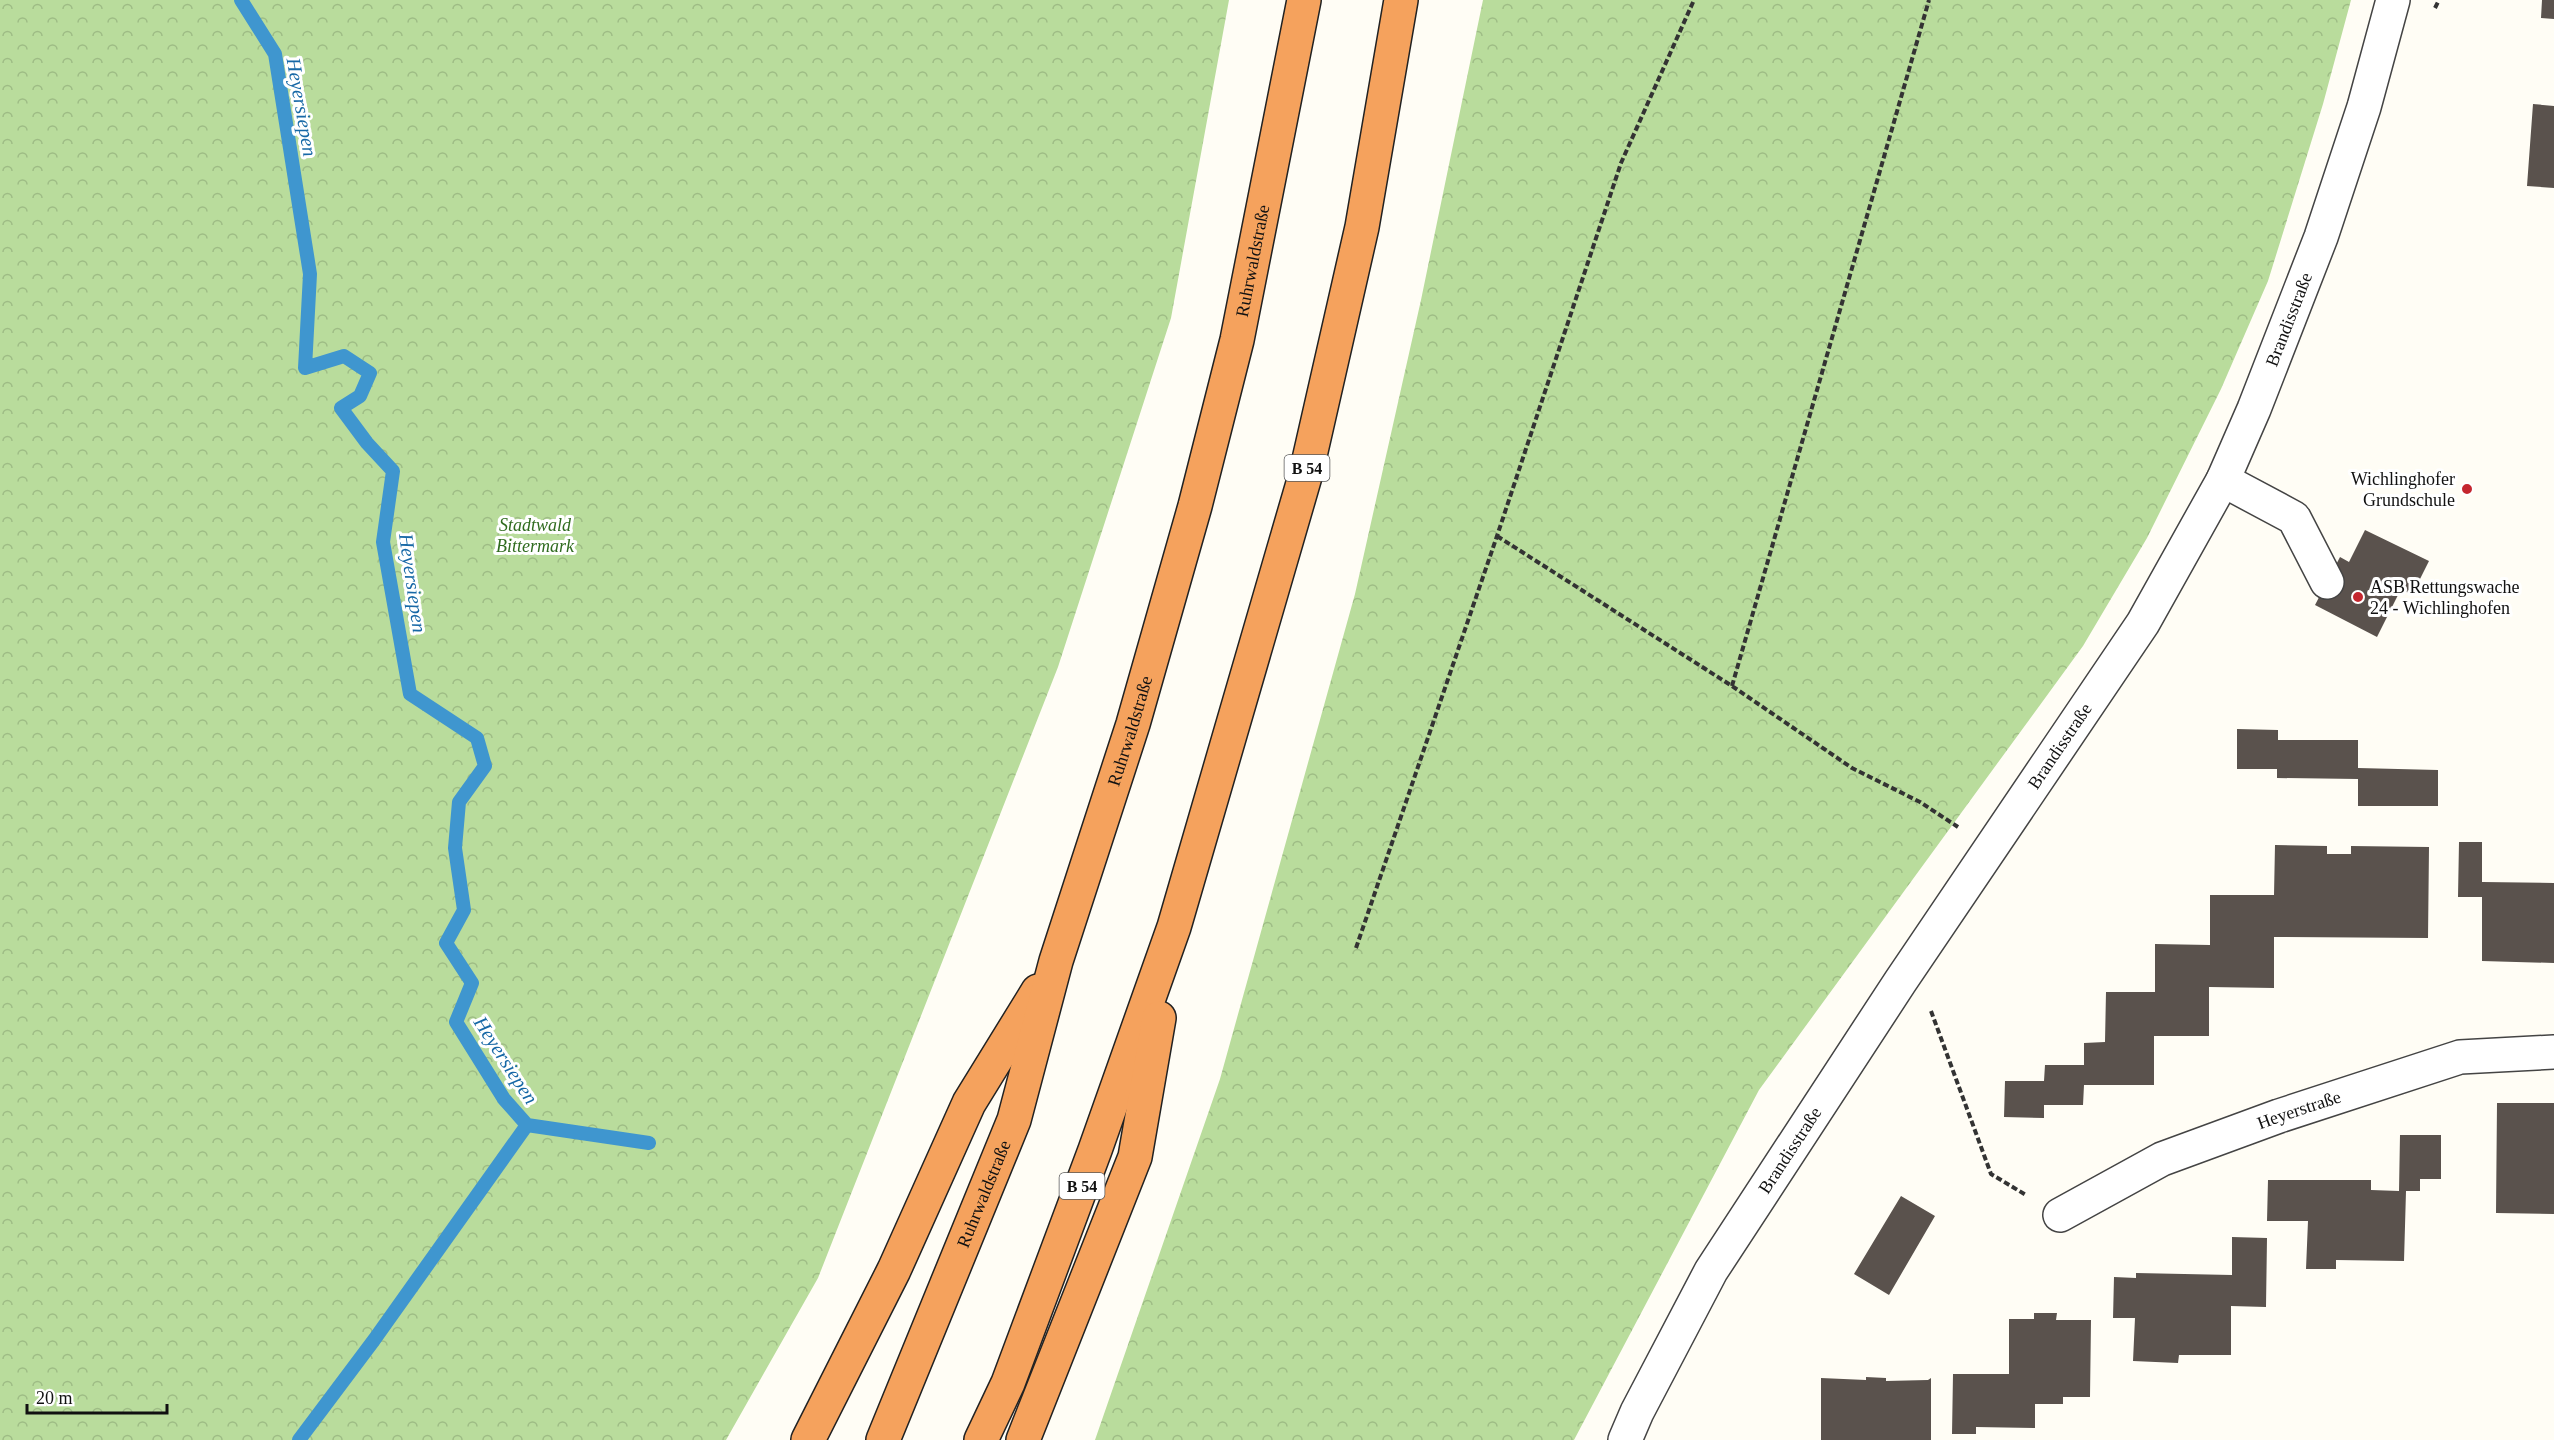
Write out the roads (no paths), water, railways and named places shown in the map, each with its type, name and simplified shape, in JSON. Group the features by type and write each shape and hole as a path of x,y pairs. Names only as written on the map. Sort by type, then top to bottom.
{"highway":[{"name":"Ruhrwaldstraße","path":"883,1440 1014,1120 1056,961 1133,724 1195,506 1237,340 1304,0"},
{"name":"B 54","path":"981,1440 1008,1383 1095,1150 1174,927 1306,472 1362,227 1401,0"},
{"path":"1023,1440 1135,1157 1174,927"},
{"path":"808,1440 894,1270 969,1103 1056,961"}],"street":[{"name":"Brandisstraße","path":"1625,1440 1637,1412 1711,1271 1900,982 2143,622 2223,480 2254,409 2321,237 2364,107 2393,0"},
{"path":"2223,480 2294,518 2327,582"},
{"name":"Heyerstraße","path":"2060,1215 2162,1159 2279,1116 2460,1057 2554,1052"}],"waterway":[{"name":"Heyersiepen","path":"241,0 275,54 310,274 305,368 344,356 370,373 360,396 341,408 367,443 393,471 383,542 410,694 477,738 485,766 459,802 455,848 464,910 446,943 472,983 456,1022 504,1099 527,1125 649,1143"},
{"name":"Heyersiepen","path":"299,1440 374,1340 527,1125"}],"place":[{"name":"Wichlinghofer Grundschule","path":"2467,489"},
{"name":"ASB Rettungswache 24 - Wichlinghofen","path":"2358,597"}],"park label":[{"name":"Stadtwald Bittermark","path":"535,535"}]}
